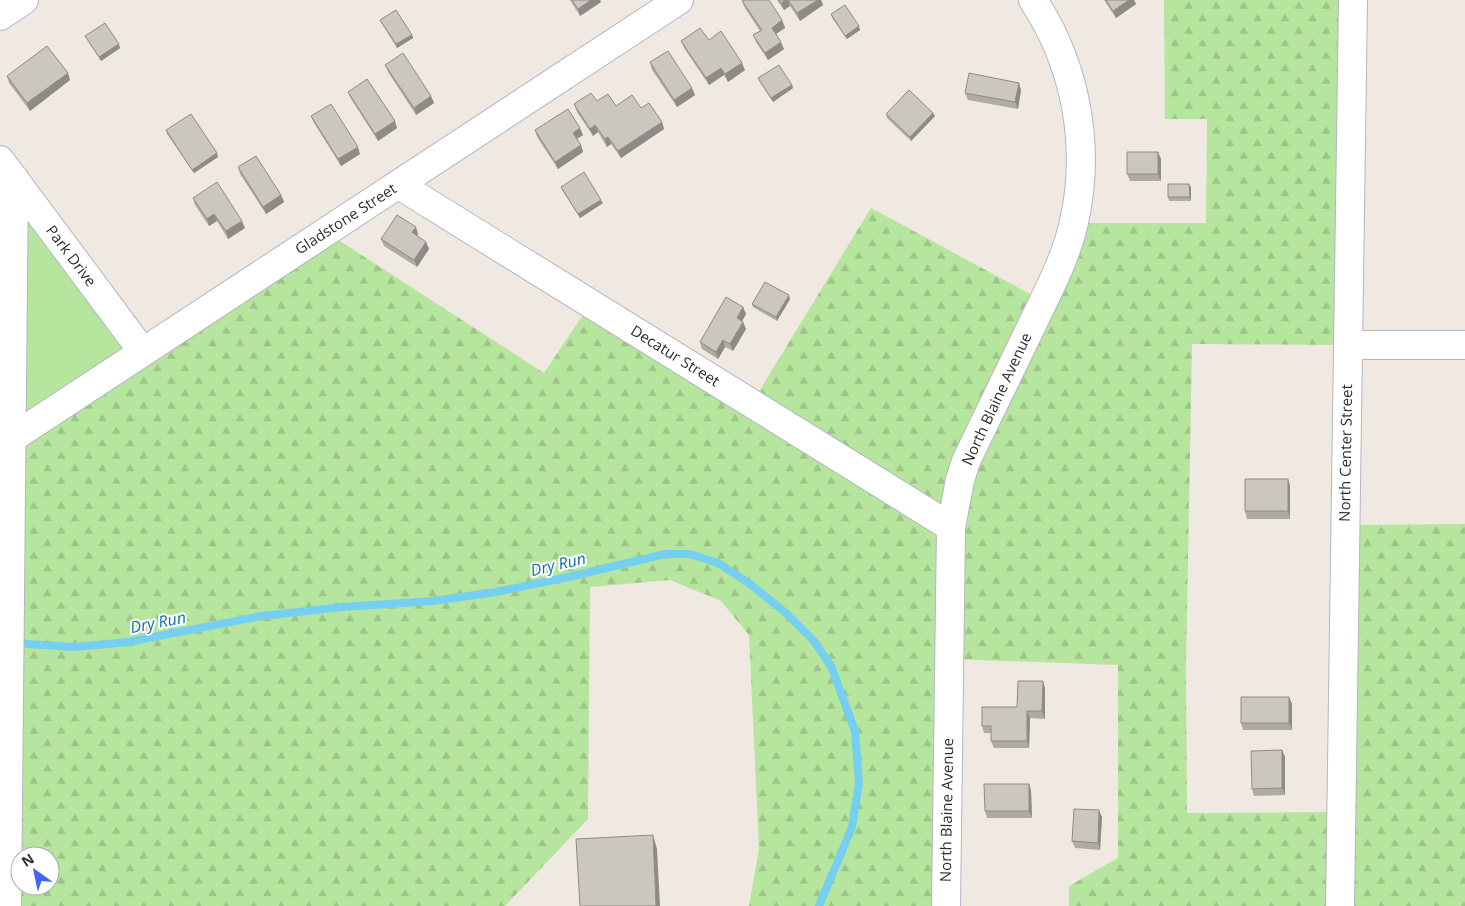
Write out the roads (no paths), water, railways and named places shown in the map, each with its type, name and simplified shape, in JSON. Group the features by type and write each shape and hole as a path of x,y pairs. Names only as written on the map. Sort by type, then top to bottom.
{"street":[{"path":"0,16 24,0"},
{"name":"Gladstone Street","path":"12,438 679,0"},
{"name":"North Blaine Avenue","path":"946,906 951,526 960,480 966,461 1059,269 1074,223 1079,192 1082,160 1080,129 1074,95 1061,54 1044,16 1033,0"},
{"name":"North Center Street","path":"1340,906 1353,0"},
{"path":"7,169 12,438 8,679 4,719 7,906"},
{"name":"Park Drive","path":"7,169 143,352"},
{"name":"Decatur Street","path":"399,184 951,526"},
{"path":"1348,345 1465,345"}],"waterway":[{"name":"Dry Run","path":"14,641 28,644 75,647 128,642 261,616 343,607 433,601 496,592 665,554 690,554 718,563 750,584 786,613 813,640 831,666 855,731 859,783 852,827 819,906"}]}
